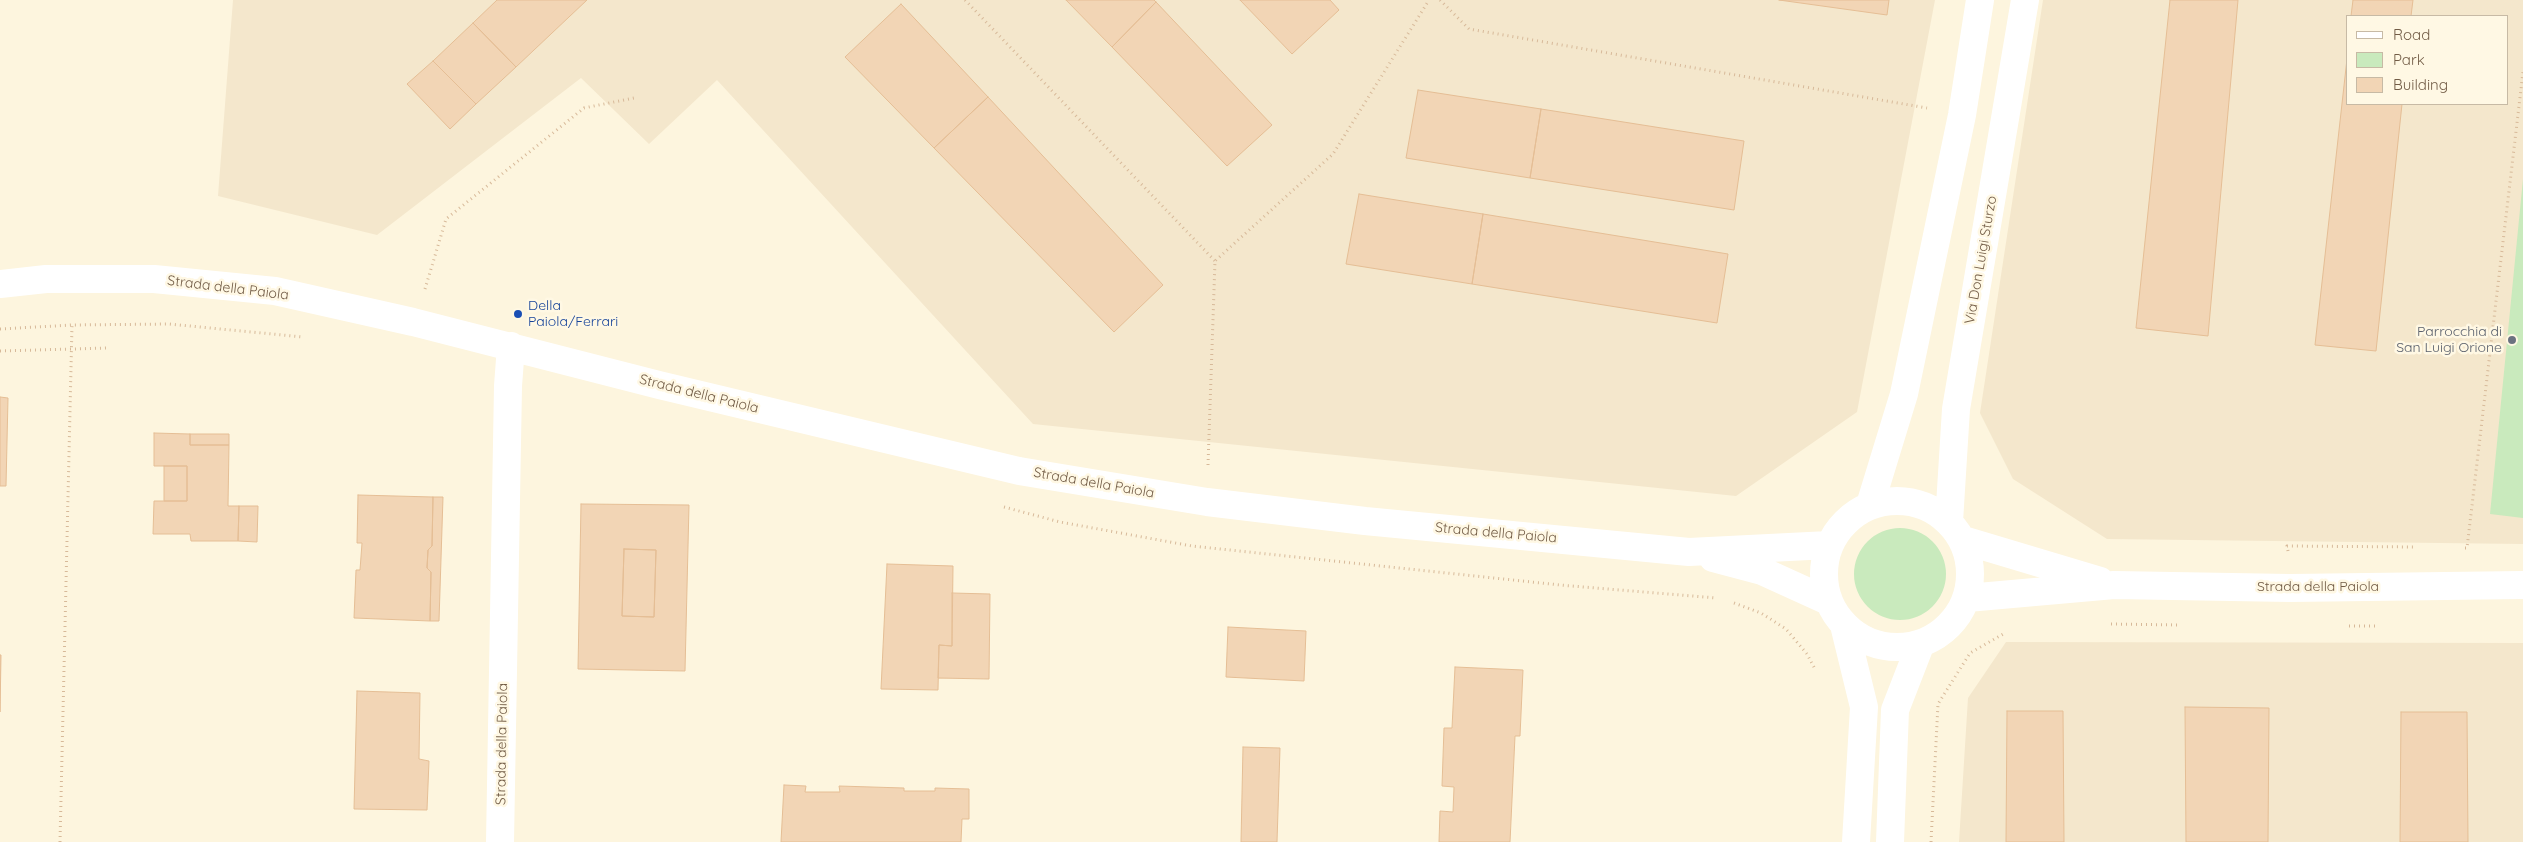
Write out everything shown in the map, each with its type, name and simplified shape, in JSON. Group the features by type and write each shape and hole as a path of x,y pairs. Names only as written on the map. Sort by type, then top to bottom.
{"street":[{"path":"1870,505 1904,394 1962,114 1980,0"},
{"name":"Via Don Luigi Sturzo","path":"1956,531 1956,408 2025,0"},
{"name":"Strada della Paiola","path":"0,284 46,279 154,279 275,291 415,323 659,385 1019,470 1207,502 1375,522 1690,552 1829,545"},
{"name":"Strada della Paiola","path":"500,842 510,346"},
{"path":"1844,625 1872,643 1894,647 1921,643 1941,633 1956,618 1967,598 1971,558 1956,531 1926,506 1896,499 1870,505 1846,521 1829,545 1823,572 1828,601 1844,625 1864,707 1856,842"},
{"name":"Strada della Paiola","path":"1956,531 2114,585"},
{"name":"Strada della Paiola","path":"1690,552 1762,571 1828,601"},
{"name":"Strada della Paiola","path":"1967,598 2114,585 2290,588 2523,585"},
{"path":"1890,842 1895,710 1921,643"}],"path":[{"path":"965,0 1215,261 1207,502"},
{"path":"1215,261 1333,154 1429,0"},
{"path":"1440,0 1469,29 1962,114"},
{"path":"2458,548 2468,548 2523,72"},
{"path":"415,323 446,219 584,108 634,98"},
{"path":"60,842 72,325"},
{"path":"0,350 108,348"},
{"path":"2290,588 2287,546 2420,548"},
{"path":"2108,624 2185,625"},
{"path":"2348,626 2386,626"},
{"path":"1931,842 1938,704 1970,654 2006,632"}],"shaded area":[{"path":"233,0 1935,0 1857,412 1736,496 1033,424 717,80 649,144 581,78 377,235 218,196"},
{"path":"2043,0 2523,0 2523,544 2107,539 2013,479 1980,413"},
{"path":"2006,642 2523,643 2523,842 1959,842 1968,698"}],"green space":[{"name":"Parrocchia di San Luigi Orione","path":"2523,179 2523,518 2490,514"},
{"path":"1900,528 1917,532 1932,542 1942,557 1946,574 1942,591 1932,606 1917,616 1900,620 1883,616 1868,606 1858,591 1854,574 1858,557 1868,542 1883,532"}],"building":[{"path":"497,0 587,0 516,67 473,23"},
{"path":"1066,0 1154,0 1156,2 1112,47"},
{"path":"1240,0 1330,0 1339,10 1292,54"},
{"path":"1779,0 1889,0 1887,15"},
{"path":"2170,0 2238,0 2208,336 2136,328"},
{"path":"2353,0 2413,0 2411,15 2351,15"},
{"path":"1156,2 1272,125 1227,166 1112,47"},
{"path":"901,4 988,97 934,148 845,57"},
{"path":"473,23 516,67 476,104 433,61"},
{"path":"433,61 476,104 450,129 407,84"},
{"path":"2346,68 2346,105 2402,105 2376,351 2315,345"},
{"path":"1418,90 1541,109 1530,178 1406,158"},
{"path":"988,97 1163,285 1114,332 934,148"},
{"path":"1541,109 1744,141 1734,210 1530,178"},
{"path":"1359,194 1483,214 1472,284 1346,264"},
{"path":"1483,214 1728,254 1717,323 1472,284"},
{"path":"0,397 8,398 6,486 0,486"},
{"path":"154,433 190,434 190,445 229,445 228,506 239,506 238,541 191,541 190,534 153,534 154,501 187,501 187,466 154,466"},
{"path":"190,434 229,434 229,445 190,445"},
{"path":"164,466 187,466 187,501 164,501"},
{"path":"358,495 433,497 432,546 428,550 427,568 431,572 430,621 354,618 356,570 360,570 362,543 357,543"},
{"path":"433,497 443,497 439,621 430,621 431,572 427,568 428,550 432,546"},
{"path":"581,504 689,505 685,671 578,669","holes":["624,549 656,550 654,617 622,616"]},
{"path":"239,506 258,506 257,542 238,541"},
{"path":"624,549 656,550 654,617 622,616"},
{"path":"887,564 953,566 952,646 939,645 938,690 881,689"},
{"path":"952,593 990,594 989,679 938,678 939,645 952,646"},
{"path":"1228,627 1306,631 1304,681 1226,677"},
{"path":"0,655 1,655 0,712"},
{"path":"1455,667 1523,670 1520,736 1515,736 1510,842 1439,842 1440,811 1453,812 1454,787 1442,786 1444,728 1452,728"},
{"path":"357,691 420,693 419,759 429,761 427,810 354,809"},
{"path":"2185,707 2269,708 2268,842 2186,842"},
{"path":"2007,711 2063,711 2064,842 2006,842"},
{"path":"2401,712 2467,712 2468,842 2400,842"},
{"path":"1243,747 1280,748 1277,842 1241,842"},
{"path":"784,785 806,786 805,792 840,792 839,786 904,788 904,791 935,791 935,788 969,789 969,819 962,819 961,842 781,842"}],"place":[{"name":"Della Paiola/Ferrari","path":"518,314"},
{"name":"Parrocchia di San Luigi Orione","path":"2512,340"}]}
